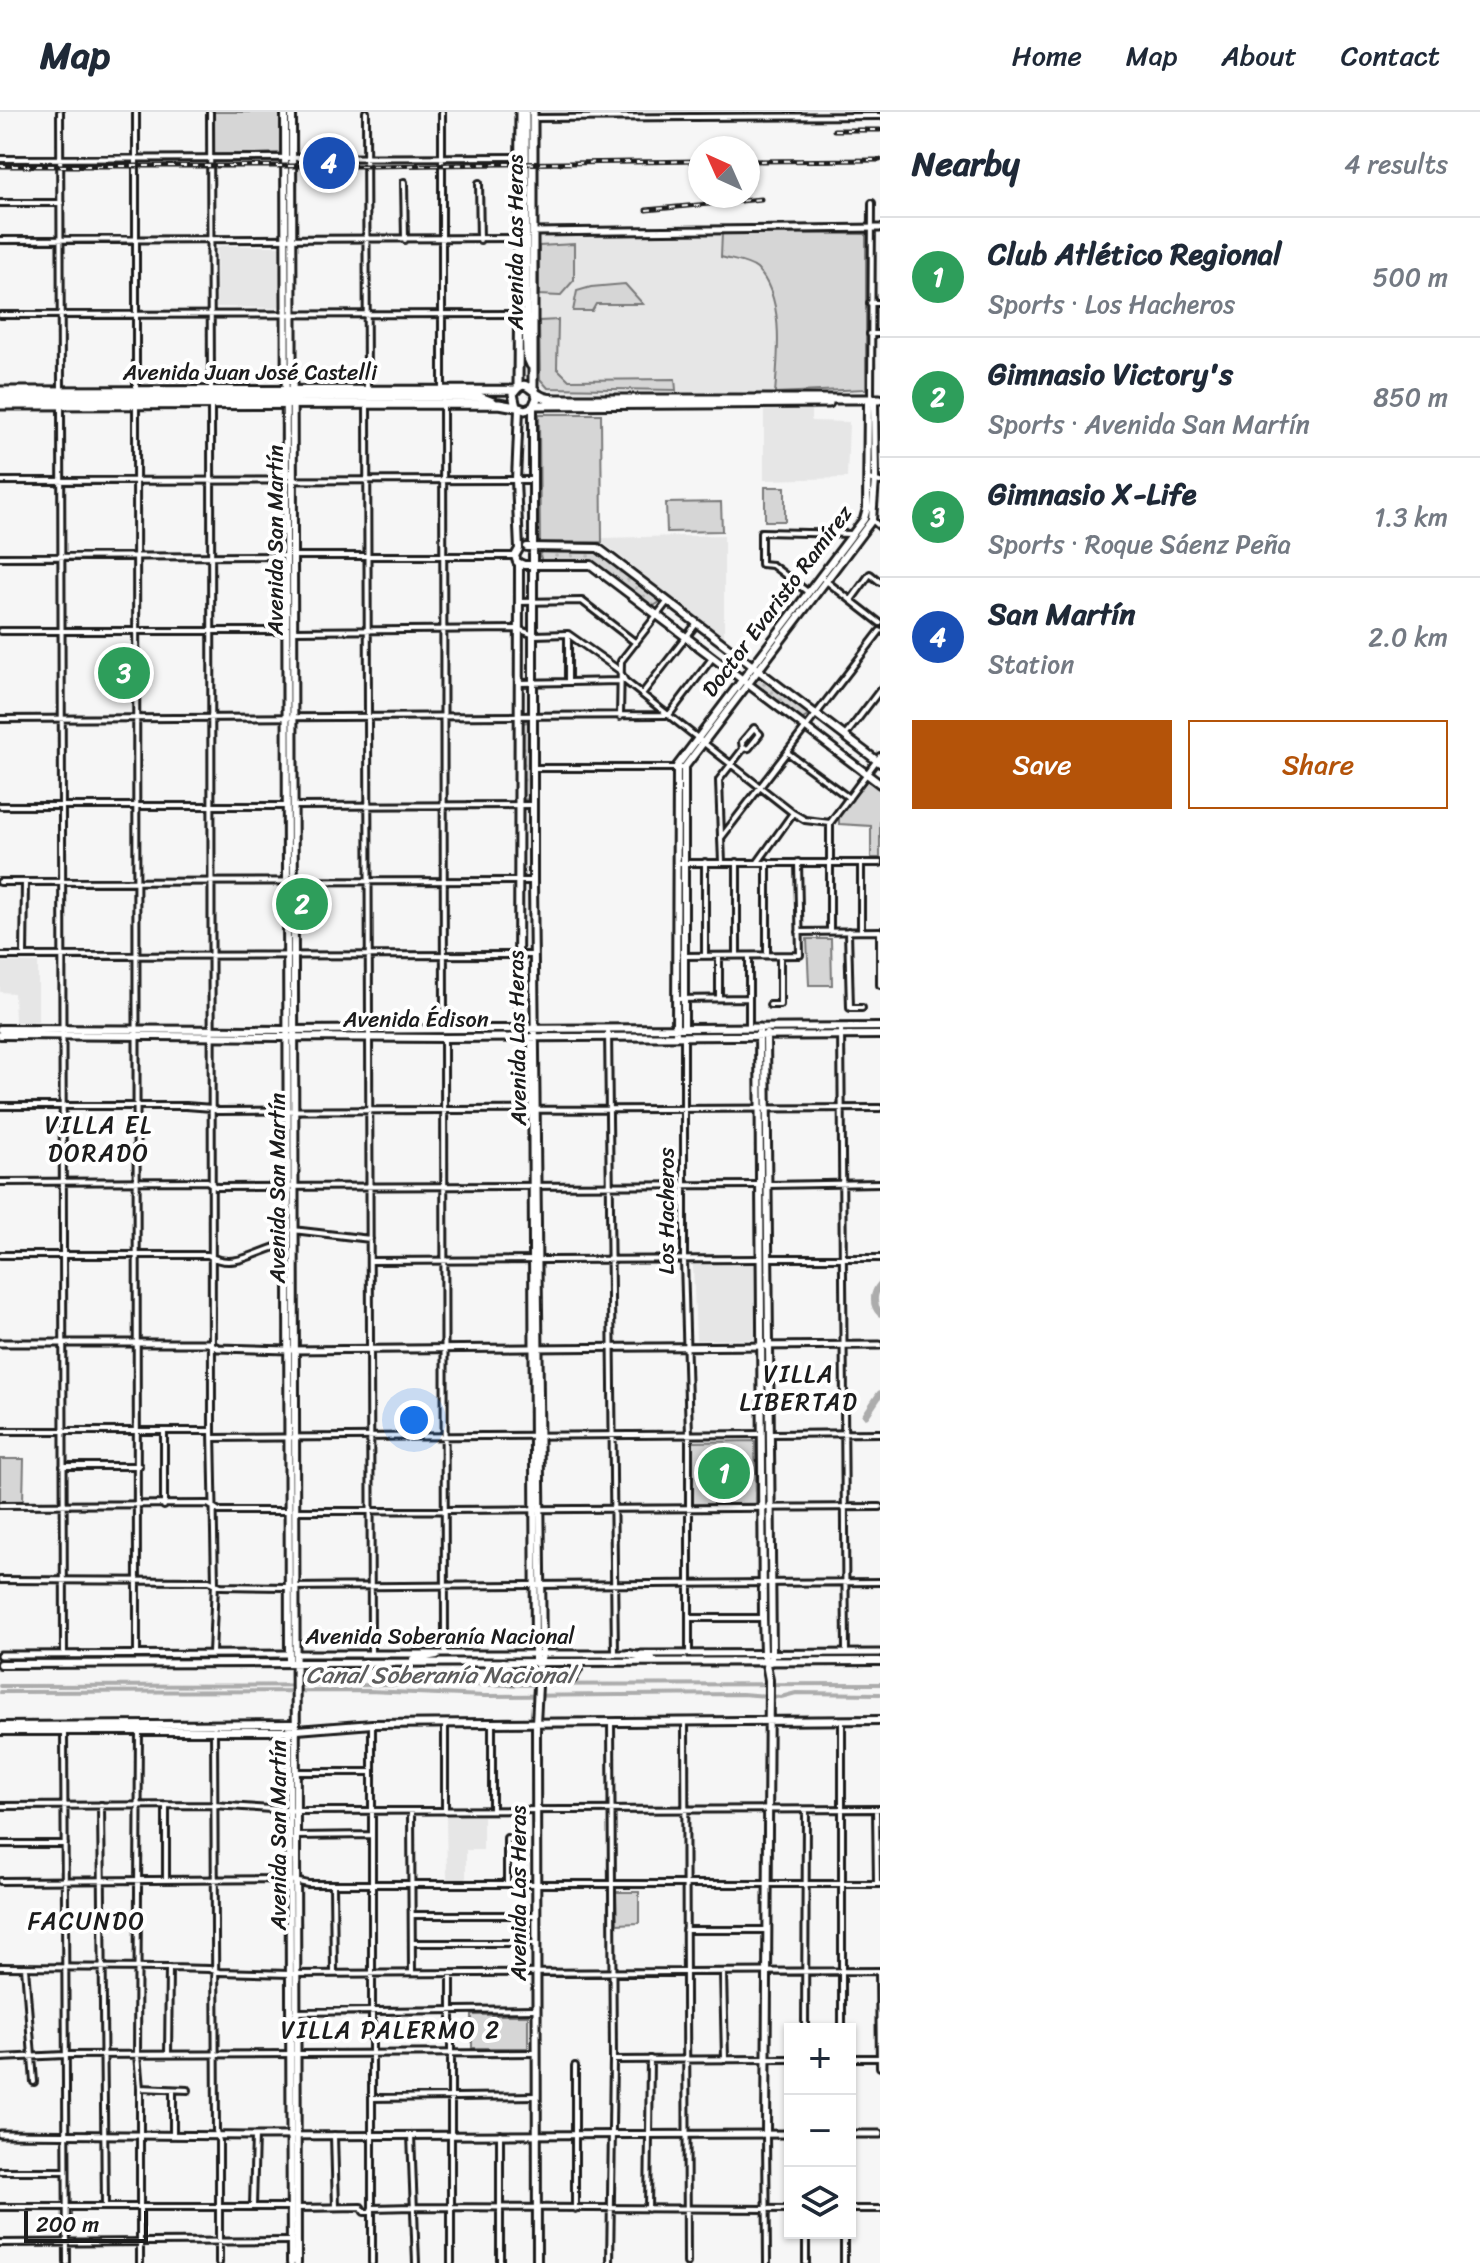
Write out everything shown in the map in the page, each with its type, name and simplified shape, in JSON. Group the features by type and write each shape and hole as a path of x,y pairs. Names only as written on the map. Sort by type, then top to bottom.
{"main road":[{"name":"Avenida San Martín","path":"285,112 289,133"},
{"name":"Avenida San Martín","path":"291,2263 295,2207 292,1772 297,1698 292,1654 292,1436 296,1349 286,956 290,881 290,556 293,480 288,314 289,133 292,112"},
{"name":"Avenida Las Heras","path":"526,115 527,356 533,371"},
{"name":"Avenida Las Heras","path":"517,388 526,315"},
{"name":"Avenida Las Heras","path":"526,315 534,389"},
{"name":"Avenida Las Heras","path":"520,370 527,356"},
{"path":"526,385 546,398 563,399 875,401 534,406 525,410 517,408 512,399 517,388 526,385"},
{"name":"Avenida Juan José Castelli","path":"442,397 517,388"},
{"path":"534,389 537,398 534,406"},
{"name":"Avenida Juan José Castelli","path":"0,398 480,397 500,390"},
{"name":"Avenida Juan José Castelli","path":"0,391 61,398"},
{"name":"Avenida Juan José Castelli","path":"442,397 517,408"},
{"name":"Avenida Juan José Castelli","path":"480,397 499,404"},
{"name":"Avenida Juan José Castelli","path":"0,405 61,398"},
{"name":"Avenida San Martín","path":"289,398 284,480 290,556"},
{"name":"Doctor Evaristo Ramírez","path":"680,767 869,518 874,480 875,401"},
{"name":"Avenida Las Heras","path":"534,406 531,556 534,601 538,1584 537,2263"},
{"name":"Avenida Las Heras","path":"517,408 518,1037"},
{"name":"Doctor Evaristo Ramírez","path":"850,543 853,534 869,518"},
{"path":"517,557 598,548 879,760"},
{"path":"517,557 531,556 591,565 880,784"},
{"name":"Doctor Evaristo Ramírez","path":"755,667 809,593 823,579"},
{"name":"Los Hacheros","path":"680,767 680,1032"},
{"name":"Avenida San Martín","path":"290,881 294,956 290,1033"},
{"name":"Avenida Édison","path":"0,1032 368,1033 608,1027 680,1032 880,1035"},
{"name":"Avenida Édison","path":"368,1033 444,1038 534,1037 749,1028 763,1032 880,1027"},
{"path":"763,1032 767,1109 761,1346 766,1434"},
{"path":"763,1032 758,1110 764,1185"},
{"name":"Avenida San Martín","path":"291,1230 287,1244 287,1350 292,1436"},
{"path":"764,1258 769,1346 766,1434 769,1680 766,2132"},
{"path":"628,1654 666,1661"},
{"path":"395,1662 441,1655"},
{"name":"Avenida Soberanía Nacional","path":"0,1664 880,1661"},
{"path":"503,1662 499,1671 504,1678 528,1678 538,1664 547,1678 573,1678 578,1669 571,1662"},
{"path":"0,1729 880,1720"},
{"name":"Avenida San Martín","path":"294,2241 297,2263"}],"street":[{"path":"60,112 64,1655"},
{"path":"136,112 137,1654"},
{"path":"210,112 212,1438 215,1583 212,1653"},
{"path":"366,112 371,1654"},
{"path":"441,1655 445,1585 442,112"},
{"path":"526,115 880,116"},
{"path":"0,159 526,157"},
{"path":"404,182 405,240"},
{"path":"479,183 480,240"},
{"path":"0,203 61,203"},
{"path":"872,203 870,364 875,401"},
{"path":"0,240 480,240 526,235 880,228"},
{"path":"871,267 880,267"},
{"path":"870,303 880,303"},
{"path":"0,315 526,315"},
{"path":"870,334 880,334"},
{"path":"870,364 880,364"},
{"path":"0,481 533,480"},
{"path":"869,518 880,527"},
{"path":"809,593 772,565 761,564 761,532 853,534"},
{"path":"0,557 517,557"},
{"path":"851,600 870,574 880,581"},
{"path":"823,579 880,623"},
{"path":"518,602 582,601 636,643"},
{"path":"620,717 621,661 668,601"},
{"path":"642,694 697,623"},
{"path":"0,631 518,629 534,635 568,634 619,670"},
{"path":"721,838 880,631"},
{"path":"568,634 568,682"},
{"path":"669,715 713,657"},
{"path":"518,683 622,681 793,813 805,820 830,823"},
{"path":"845,736 880,690"},
{"path":"0,719 669,715"},
{"path":"722,862 719,780 743,749 749,748 760,734 754,728 742,742 743,749"},
{"path":"788,753 849,798"},
{"path":"830,931 830,823 879,760"},
{"path":"533,768 680,767"},
{"path":"0,806 533,805"},
{"path":"758,862 793,813"},
{"path":"705,862 705,956"},
{"path":"737,862 737,956"},
{"path":"767,862 767,956"},
{"path":"680,956 800,955 798,862"},
{"path":"680,863 880,863"},
{"path":"861,863 861,931"},
{"path":"0,882 533,881"},
{"path":"24,956 25,882"},
{"path":"848,931 850,1008 862,1008"},
{"path":"799,932 880,931 880,985"},
{"path":"0,956 535,955"},
{"path":"719,956 719,999"},
{"path":"749,956 749,1028"},
{"path":"770,1005 780,1005 780,956"},
{"path":"680,999 749,998"},
{"path":"608,1027 615,1654"},
{"path":"841,1027 846,1653"},
{"name":"Los Hacheros","path":"680,1032 689,1435 689,1654"},
{"path":"0,1106 138,1105 212,1108 217,1111 880,1108"},
{"path":"0,1182 207,1181 216,1187 880,1183"},
{"path":"291,1230 370,1239"},
{"path":"0,1255 208,1255 216,1261 243,1260 270,1247 287,1244"},
{"path":"370,1261 880,1258"},
{"path":"0,1343 208,1343 218,1348 287,1350 880,1345"},
{"path":"0,1431 212,1431"},
{"path":"164,1431 164,1506"},
{"path":"212,1438 880,1433"},
{"path":"63,1466 139,1466"},
{"path":"0,1505 208,1504 219,1511 880,1507"},
{"path":"0,1580 209,1581 221,1586 370,1587 880,1582"},
{"path":"690,1618 767,1618"},
{"name":"Avenida Soberanía Nacional","path":"0,1655 441,1655 538,1664 615,1654 689,1654 768,1659 880,1653"},
{"path":"842,1721 842,2023"},
{"path":"610,2263 613,2060 611,1722"},
{"path":"685,1722 687,2263"},
{"path":"492,1723 492,1810"},
{"path":"372,1724 372,2263"},
{"path":"445,1724 445,1810"},
{"path":"64,1728 67,2263"},
{"path":"140,1729 137,2055 140,2088 140,2263"},
{"path":"214,1729 219,2263"},
{"path":"292,1772 372,1772"},
{"path":"101,1805 105,2206"},
{"path":"166,1805 166,1879"},
{"path":"0,1806 214,1805 372,1811 878,1809 878,1884 333,1884 166,1879 0,1881"},
{"path":"805,2023 806,1810"},
{"path":"411,1811 412,1973"},
{"path":"293,1836 372,1835"},
{"path":"507,1838 507,1884"},
{"path":"0,1844 65,1844"},
{"path":"333,1884 334,1972"},
{"path":"412,1915 536,1915"},
{"path":"685,1930 766,1930"},
{"path":"412,1943 536,1943"},
{"path":"0,1967 138,1967 293,1973 880,1971 880,2067"},
{"path":"25,1967 34,2082"},
{"path":"168,2055 169,1968"},
{"path":"723,1972 725,2059"},
{"path":"451,1973 451,2263"},
{"path":"293,2012 537,2009"},
{"path":"0,2058 537,2053"},
{"path":"856,2058 880,2058"},
{"path":"648,2209 650,2059"},
{"path":"613,2060 784,2059"},
{"path":"575,2066 575,2209"},
{"path":"140,2088 188,2090"},
{"path":"173,2090 173,2135"},
{"path":"372,2098 537,2096"},
{"path":"766,2132 767,2263"},
{"path":"0,2134 784,2134"},
{"path":"500,2134 500,2263"},
{"path":"856,2134 880,2134"},
{"path":"334,2135 336,2207"},
{"path":"411,2135 416,2263"},
{"path":"253,2206 255,2136"},
{"path":"0,2171 65,2171"},
{"path":"0,2207 361,2207 364,2212 370,2212 372,2208 413,2207 784,2209"},
{"path":"856,2209 880,2209"},
{"path":"806,2239 806,2263"},
{"path":"844,2239 844,2263"},
{"path":"0,2243 294,2241"}],"shaded area":[{"path":"212,112 282,112 280,153 214,156"},
{"path":"722,233 721,257 755,267 771,288 778,328 775,393 547,391 539,383 537,238"},
{"path":"722,233 866,234 866,389 775,393 778,328 772,295 757,269 721,257"},
{"path":"574,244 574,280 560,296 539,295 539,246"},
{"path":"220,246 280,246 277,308 216,307 217,249"},
{"path":"625,284 643,304 596,304 592,311 573,311 577,291"},
{"path":"558,320 557,368 569,380 675,379 676,390 548,388 540,379 539,321"},
{"path":"764,408 811,409 811,421 849,422 847,478 764,480"},
{"path":"539,414 601,414 602,542 540,543"},
{"path":"765,487 785,487 785,521 765,521"},
{"path":"721,502 722,531 667,532 666,503"},
{"path":"724,535 724,638 602,542 602,538"},
{"path":"543,550 599,552 658,596 660,602 652,607 592,562 542,561 539,555"},
{"path":"759,677 808,711 808,716 801,720 756,686"},
{"path":"527,722 531,725 531,796 522,800 519,796 519,726"},
{"path":"868,779 880,788 880,858 871,858 871,826 839,824 839,816"},
{"path":"807,939 831,939 832,985 809,985"},
{"path":"0,962 38,963 38,1022 15,1022 14,993 0,992"},
{"path":"755,1264 756,1339 696,1340 693,1265"},
{"path":"755,1441 756,1504 693,1505 693,1442"},
{"path":"0,1459 24,1459 23,1502 0,1501"},
{"path":"446,1816 483,1816 483,1850 466,1850 466,1879 447,1879"},
{"path":"616,1892 639,1892 639,1923 617,1924"},
{"path":"472,2015 528,2015 528,2048 472,2048"}],"waterway":[{"path":"880,1285 874,1299 880,1313"},
{"path":"866,1415 880,1394"},
{"path":"0,1686 880,1684"},
{"name":"Canal Soberanía Nacional","path":"0,1692 369,1691 485,1696 742,1694 781,1697 796,1693 880,1694"}],"railway":[{"path":"834,130 880,130"},
{"path":"760,161 880,160"},
{"path":"0,166 372,166 688,161"},
{"path":"646,210 761,199"}],"place":[{"name":"San Martín","path":"329,163"},
{"name":"Gimnasio X-Life","path":"124,673"},
{"name":"Gimnasio Victory's","path":"302,904"},
{"name":"Club Atlético Regional","path":"724,1473"}],"district":[{"name":"VILLA EL DORADO","path":"99,1139"},
{"name":"VILLA LIBERTAD","path":"799,1388"},
{"name":"FACUNDO","path":"87,1921"},
{"name":"VILLA PALERMO 2","path":"391,2030"}]}
